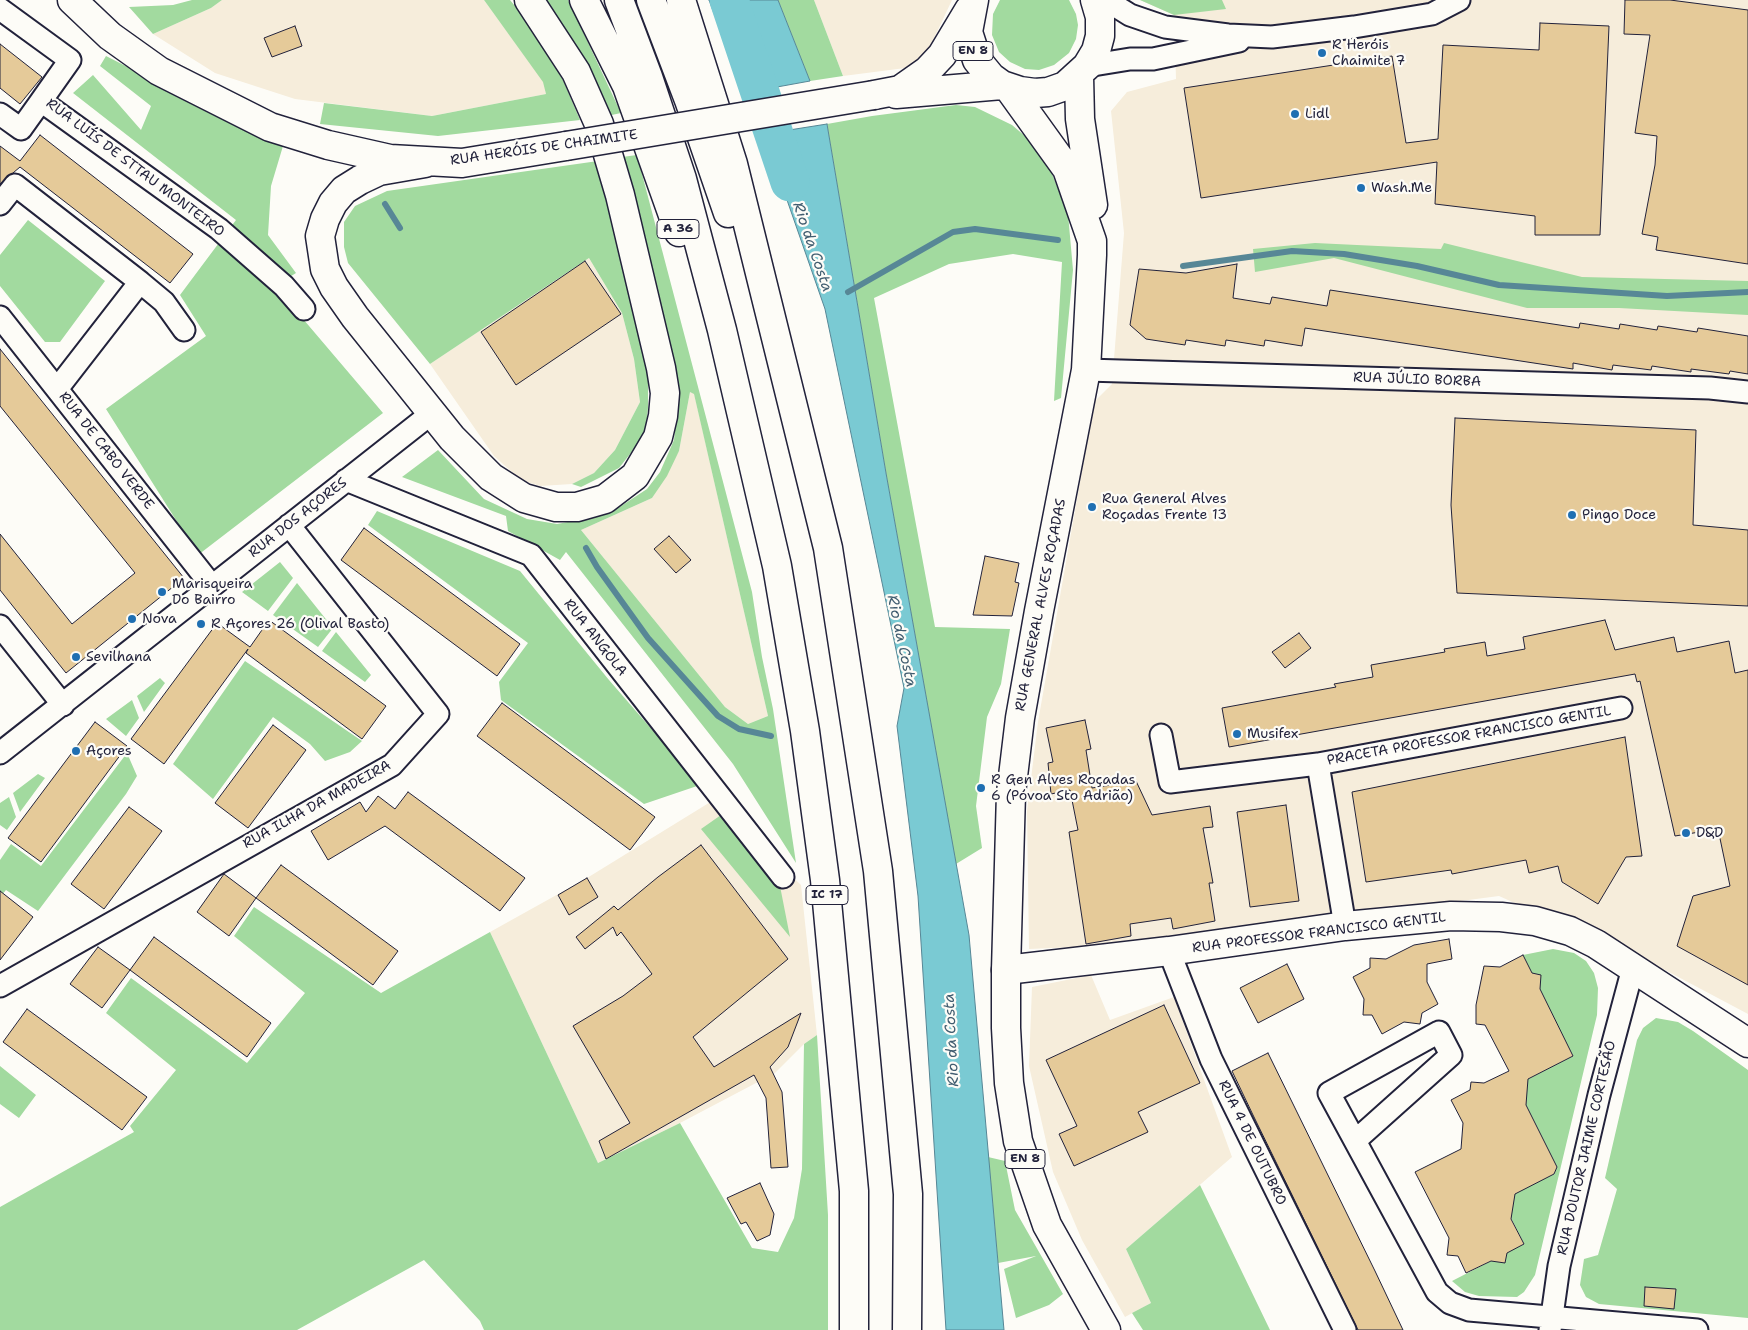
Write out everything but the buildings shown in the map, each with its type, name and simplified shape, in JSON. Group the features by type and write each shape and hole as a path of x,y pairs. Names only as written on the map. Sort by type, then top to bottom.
{"main road":[{"name":"RUA HERÓIS DE CHAIMITE","path":"72,0 90,11 110,36 159,71 233,110 270,127 359,154 425,163 462,163 900,90 927,71 942,55 973,3"},
{"path":"425,163 379,171 344,190 333,204 325,219 320,236 320,250 325,269 334,288 432,413 475,463 507,488 538,503 556,506 577,507 605,499 635,476 658,438 663,416 665,393 656,343 620,195 599,124 576,72 529,0"},
{"name":"A 36","path":"584,0 623,77 644,133 676,223 752,465"},
{"path":"619,0 648,77 682,179 722,330 752,465"},
{"path":"651,0 723,196 793,411"},
{"path":"675,0 706,79"},
{"path":"681,0 747,218 828,548 878,871 908,1194 907,1330"},
{"name":"RUA GENERAL ALVES ROÇADAS","path":"1005,86 1031,93 1048,92 1064,86 1083,71 1096,51 1100,36 1100,17 1095,0"},
{"name":"RUA GENERAL ALVES ROÇADAS","path":"973,3 968,32 974,54 985,71 1005,86 1067,169 1092,242"},
{"name":"RUA GENERAL ALVES ROÇADAS","path":"1006,970 1009,824 1020,718 1086,370 1091,298 1093,196 1080,119 1083,71"},
{"name":"RUA HERÓIS DE CHAIMITE","path":"874,95 1005,86"},
{"name":"IC 17","path":"752,465 780,585 805,730 825,880 854,1191 854,1330"},
{"name":"RUA PROFESSOR FRANCISCO GENTIL","path":"1006,970 1170,951 1345,926 1451,916 1510,918 1535,921 1570,931 1596,944 1748,1043"},
{"name":"EN 8","path":"1006,970 1009,1083 1018,1140 1047,1225 1106,1330"}],"street":[{"path":"1106,0 1130,15 1165,27 1261,36 1305,34 1432,14 1459,0"},
{"name":"RUA LUÍS DE STTAU MONTEIRO","path":"0,9 70,60 41,100 219,229 284,286 304,309"},
{"path":"1083,71 1130,59 1153,59 1261,36"},
{"path":"0,114 20,129 41,100"},
{"path":"0,204 15,185 164,302 184,330"},
{"path":"57,389 140,282"},
{"name":"RUA DE CABO VERDE","path":"0,317 212,586"},
{"name":"RUA JÚLIO BORBA","path":"1086,370 1710,388 1748,392"},
{"name":"RUA DOS AÇORES","path":"0,753 432,413"},
{"name":"RUA ANGOLA","path":"346,480 530,555 782,877"},
{"name":"RUA ILHA DA MADEIRA","path":"0,986 392,765 438,714 289,525"},
{"path":"0,626 63,705"},
{"name":"PRACETA PROFESSOR FRANCISCO GENTIL","path":"1161,735 1170,782 1318,764 1621,708"},
{"name":"PRACETA PROFESSOR FRANCISCO GENTIL","path":"1318,764 1345,926"},
{"name":"RUA 4 DE OUTUBRO","path":"1170,951 1211,1059 1345,1330"},
{"name":"RUA DOUTOR JAIME CORTESÃO","path":"1550,1324 1559,1266 1599,1095 1633,968"},
{"path":"1356,1140 1451,1055 1439,1032 1329,1093 1437,1292 1450,1303 1469,1310 1550,1324 1697,1330"}],"shaded area":[{"path":"222,0 484,0 544,82 546,94 432,116 295,99 215,73 153,34 211,8"},
{"path":"814,0 952,0 921,66 843,76"},
{"path":"1140,0 1748,0 1748,1014 1667,971 1499,896 1123,945 1029,949 1027,811 1038,722 1094,402 1112,384 1124,233 1111,111 1127,92 1176,79 1174,15"},
{"path":"589,258 622,313 634,359 640,402 615,450 594,473 572,484 540,486 521,480 494,456 430,364"},
{"path":"690,392 694,393 768,716 748,724 725,707 581,530 652,498 679,451"},
{"path":"712,801 801,885 817,1035 804,1044 775,1073 680,1123 598,1163 490,932 587,878"},
{"path":"1091,975 1110,1020 1174,997 1232,1157 1126,1249 1151,1303 1125,1317 1082,1240 1053,1172 1029,1066 1032,987"}],"green space":[{"path":"192,0 222,0 211,8 153,34 129,7 173,5"},
{"path":"484,0 510,0 533,28 563,80 580,120 438,136 320,124 324,103 432,116 546,94 543,82"},
{"path":"539,0 568,0 621,113 607,116"},
{"path":"778,0 814,0 843,76 810,81"},
{"path":"1000,0 1069,0 1076,14 1078,25 1076,39 1069,53 1054,65 1039,70 1025,69 1010,62 999,52 992,35 993,14"},
{"path":"1140,0 1222,0 1226,9 1174,15"},
{"path":"106,56 283,146 271,186 268,235 296,273 275,286 383,413 198,555 106,409 206,336 180,295 236,220 73,93 93,75 141,130 151,106 100,66"},
{"path":"956,105 975,107 1012,125 1032,142 1050,169 1068,214 1073,270 1061,398 1054,401 1062,262 1013,254 949,264 874,298 935,627 1010,629 1001,684 987,717 976,806 982,848 956,864 886,473 827,124"},
{"path":"637,155 752,592 762,657 773,709 796,863 733,764 566,552 560,560 508,531 506,516 402,477 438,450 484,499 527,519 557,524 595,517 615,510 647,489 660,472 674,440 679,392 622,157","holes":["690,392 694,394 768,716 748,724 725,707 581,530 652,498 667,476 679,451"]},
{"path":"598,161 648,357 648,408 645,435 619,468 581,487 572,484 594,473 615,450 640,402 634,359 622,313 589,258 430,364 348,263 344,247 344,222 355,206 387,191"},
{"path":"28,220 105,281 60,342 45,342 0,286 0,255"},
{"path":"1315,243 1441,249 1444,243 1582,277 1748,281 1748,315 1619,308 1527,308 1334,258 1255,272 1253,249"},
{"path":"377,511 520,571 609,680 700,785 644,804 501,700 499,682 528,643 368,525"},
{"path":"280,562 293,578 268,611 242,592"},
{"path":"297,583 333,628 318,647 273,615"},
{"path":"336,632 371,675 365,682 322,651"},
{"path":"245,661 362,741 350,752 325,761 310,744 273,717 213,799 173,764"},
{"path":"160,678 165,683 144,712 137,696"},
{"path":"132,700 139,718 126,736 106,719"},
{"path":"127,753 137,776 126,794 38,911 6,890 0,897 0,860 11,844 41,866"},
{"path":"38,774 45,778 20,812 13,793"},
{"path":"9,797 16,817 7,830 0,825 0,803"},
{"path":"721,815 780,886 790,937 701,829"},
{"path":"254,907 381,993 490,932 598,1163 680,1123 752,1248 778,1252 794,1218 802,1169 804,1044 817,1035 828,1215 828,1330 484,1330 480,1321 424,1260 297,1330 0,1330 0,1207 134,1132 130,1126 176,1070 106,1013 131,978 247,1063 305,993 234,936"},
{"path":"1553,949 1574,953 1586,961 1594,973 1598,988 1597,1015 1535,1275 1524,1292 1517,1297 1479,1296 1465,1292 1452,1281 1524,1244 1502,1200 1554,1174 1557,1167 1516,1085 1573,1056 1523,955"},
{"path":"1656,1018 1678,1022 1748,1070 1748,1318 1599,1304 1586,1297 1580,1285 1584,1259 1598,1255 1617,1189 1605,1178 1637,1040 1643,1028"},
{"path":"0,1066 36,1095 19,1118 0,1104"},
{"path":"988,1157 1005,1161 1015,1210 1063,1294 1049,1305 1016,1318 1004,1269 1036,1256 998,1263"},
{"path":"1200,1185 1270,1330 1143,1330 1132,1313 1151,1303 1126,1249"}],"water":[{"path":"709,0 778,0 810,81 744,93"},
{"path":"827,124 886,473 969,935 1004,1330 946,1330 918,896 897,726 904,688 825,309 764,134"}],"waterway":[{"name":"Rio da Costa","path":"729,0 790,182"},
{"path":"385,204 400,228"},
{"path":"848,292 953,232 975,229 1058,240"},
{"path":"1183,266 1292,251 1344,254 1417,266 1499,285 1667,296 1748,292"},
{"path":"586,548 597,567 648,638 718,716 739,729 771,736"}],"place":[{"name":"R Heróis Chaimite 7","path":"1322,53"},
{"name":"Lidl","path":"1295,114"},
{"name":"Wash.Me","path":"1361,188"},
{"name":"Rua General Alves Roçadas Frente 13","path":"1092,507"},
{"name":"Pingo Doce","path":"1572,515"},
{"name":"Marisqueira Do Bairro","path":"162,592"},
{"name":"Nova","path":"132,619"},
{"name":"R Açores 26 (Olival Basto)","path":"201,624"},
{"name":"Sevilhana","path":"76,657"},
{"name":"Musifex","path":"1237,734"},
{"name":"Açores","path":"76,751"},
{"name":"R Gen Alves Roçadas 6 (Póvoa Sto Adrião)","path":"981,788"},
{"name":"D&D","path":"1686,833"}]}
